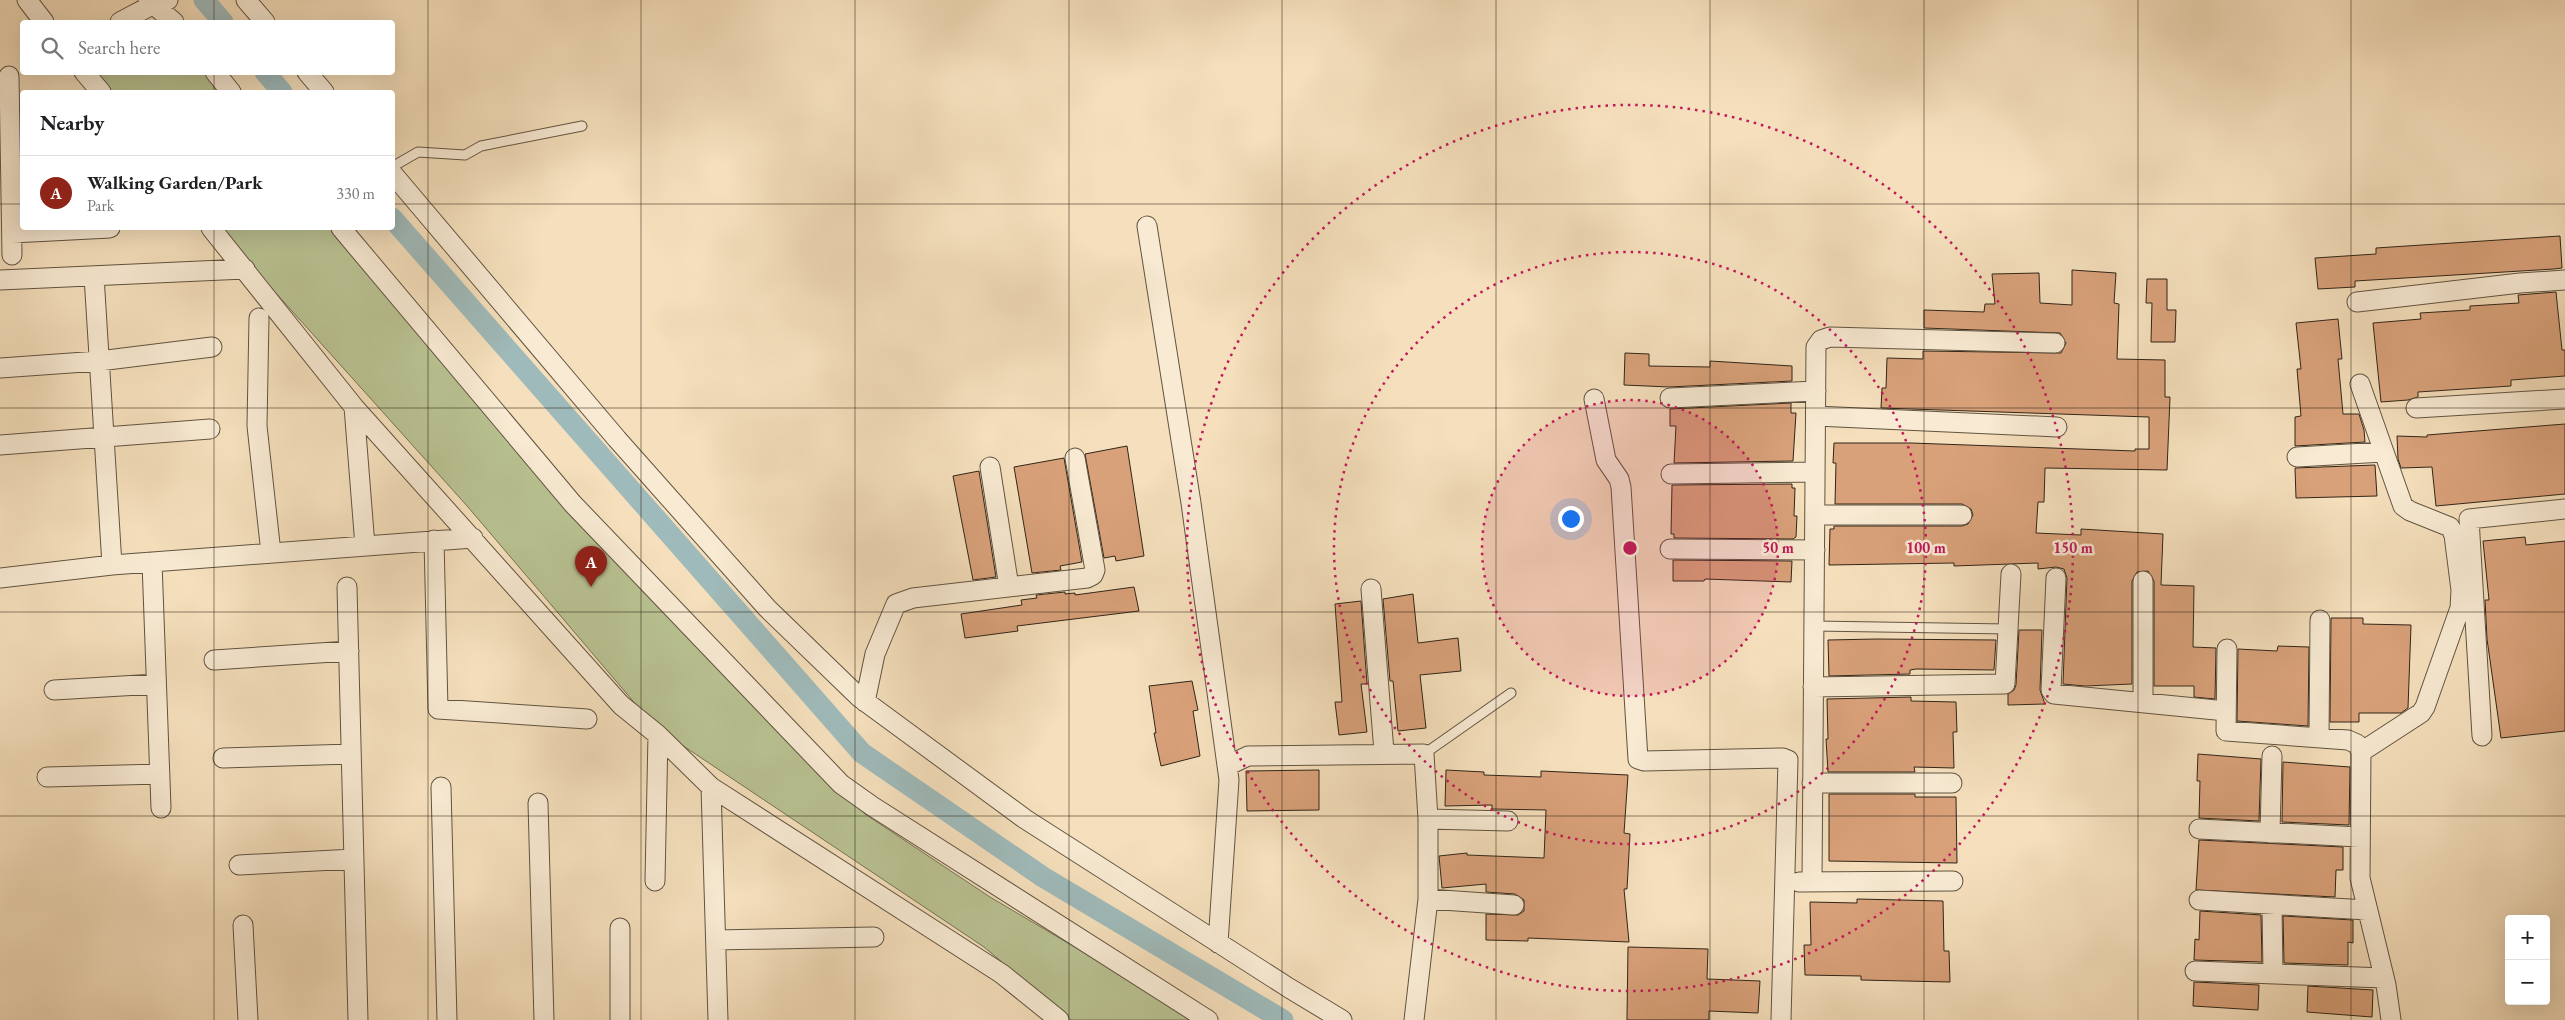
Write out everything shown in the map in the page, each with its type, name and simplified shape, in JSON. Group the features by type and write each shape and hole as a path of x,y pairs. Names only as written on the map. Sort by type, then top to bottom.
{"street":[{"path":"27,0 42,20"},
{"path":"246,0 263,20"},
{"path":"124,20 156,2 172,20"},
{"path":"87,75 99,90"},
{"path":"217,75 229,90"},
{"path":"310,75 322,90"},
{"path":"10,76 12,255"},
{"path":"395,177 617,438 767,608 865,702 1025,819 1342,1020"},
{"path":"1148,226 1191,503 1227,766 1229,797 1218,943"},
{"path":"12,233 71,230"},
{"path":"213,230 354,406 621,705 658,735 711,787 1002,974 1059,1020"},
{"path":"343,230 573,504 841,784 880,811 1208,1020"},
{"path":"0,280 245,269"},
{"path":"94,276 112,565"},
{"path":"2357,302 2520,283 2565,280"},
{"path":"259,318 257,426 271,553"},
{"path":"1812,882 1816,347 1820,340 1830,337 2055,343"},
{"path":"0,368 99,361 212,347"},
{"path":"2360,384 2403,506 2410,511 2450,527 2454,535 2461,599 2426,707 2422,713 2361,752"},
{"path":"1670,398 1816,391"},
{"path":"2416,408 2565,398"},
{"path":"1594,399 1606,460 1619,479 1621,487 1638,759 1644,761 1783,758 1788,760 1781,1020"},
{"path":"354,406 365,546"},
{"path":"1816,416 2057,427"},
{"path":"0,445 210,429"},
{"path":"2297,457 2383,452"},
{"path":"865,702 875,654 896,604 913,598 1088,578 1093,575 1095,570 1075,458"},
{"path":"990,467 1008,587"},
{"path":"1671,474 1815,472"},
{"path":"2482,736 2469,520 2565,509"},
{"path":"1815,515 1962,515"},
{"path":"0,578 112,565 472,538"},
{"path":"434,540 438,709 587,719"},
{"path":"1670,549 1815,550"},
{"path":"152,562 161,808"},
{"path":"1813,687 2005,684 2011,574"},
{"path":"2056,578 2051,690 2054,694 2226,711"},
{"path":"2142,703 2143,581"},
{"path":"347,587 358,1020"},
{"path":"1371,589 1384,752"},
{"path":"2319,738 2320,620"},
{"path":"2227,649 2226,732 2348,740 2357,744 2361,752 2360,878 2384,978 2391,1020"},
{"path":"214,660 348,651"},
{"path":"54,690 156,684"},
{"path":"655,881 658,735"},
{"path":"1227,766 1248,756 1384,752 1424,754 1428,819 1428,900 1414,1020"},
{"path":"223,758 351,754"},
{"path":"2270,832 2272,756"},
{"path":"47,777 160,774"},
{"path":"1812,783 1952,782"},
{"path":"441,787 447,1020"},
{"path":"711,787 718,1020"},
{"path":"538,802 544,1020"},
{"path":"1428,819 1508,821"},
{"path":"2199,829 2359,837"},
{"path":"239,865 354,859"},
{"path":"1785,882 1953,882"},
{"path":"1428,900 1514,905"},
{"path":"2199,900 2367,910"},
{"path":"2272,904 2273,974"},
{"path":"243,925 248,1020"},
{"path":"620,928 620,1020"},
{"path":"716,940 874,937"},
{"path":"2195,971 2384,978"}],"lane":[{"path":"395,165 418,152 465,155 481,146 582,126"},
{"path":"1814,626 2008,629"},
{"path":"1424,754 1512,693"}],"green space":[{"path":"99,75 206,75 219,90 111,90"},
{"path":"222,230 336,230 708,652 865,814 990,897 1198,1020 1071,1020 984,947 655,727 468,507 248,262"}],"building":[{"path":"2560,236 2562,268 2355,281 2355,287 2318,289 2315,258 2376,254 2376,248"},
{"path":"2072,270 2116,273 2114,303 2119,304 2117,359 2165,360 2165,397 2170,397 2167,470 2045,468 2044,502 2038,502 2036,533 2081,535 2081,529 2163,534 2161,585 2194,586 2193,647 2216,648 2215,699 2194,697 2194,686 2154,686 2154,581 2148,571 2137,572 2132,581 2132,684 2085,686 2063,684 2067,578 2064,569 2056,567 2038,569 2038,563 1954,566 1954,563 1829,565 1830,529 1834,529 1834,526 1962,526 1968,524 1973,515 1971,509 1962,504 1835,504 1836,463 1833,463 1834,443 1911,443 2135,451 2135,449 2149,449 2149,417 1881,408 1882,388 1886,388 1887,358 1923,359 1923,351 2061,353 2066,343 2060,333 1924,328 1924,310 1984,312 1985,304 1995,304 1992,274 2039,273 2040,303 2072,305"},
{"path":"2147,279 2167,279 2167,310 2176,310 2175,342 2151,342 2152,303 2146,303"},
{"path":"2556,292 2562,350 2565,350 2565,376 2511,380 2511,386 2418,392 2418,397 2408,400 2381,402 2373,323 2421,319 2420,313 2470,310 2470,306 2519,303 2518,295"},
{"path":"2338,319 2342,359 2338,359 2343,414 2359,414 2364,430 2365,442 2295,446 2295,417 2301,416 2297,369 2301,369 2296,323"},
{"path":"1625,353 1649,354 1649,366 1710,367 1710,361 1792,366 1792,381 1669,387 1624,385"},
{"path":"1791,403 1791,413 1796,413 1793,461 1674,463 1676,426 1670,426 1670,409"},
{"path":"2565,424 2565,494 2436,506 2432,467 2401,468 2398,459 2397,436 2427,437 2427,435"},
{"path":"1127,446 1144,556 1116,561 1115,556 1104,558 1085,454"},
{"path":"1064,458 1082,562 1060,566 1061,570 1032,573 1014,467"},
{"path":"2375,465 2377,496 2296,498 2295,468"},
{"path":"979,471 996,577 973,580 953,476"},
{"path":"1792,484 1792,488 1795,488 1794,516 1797,516 1796,537 1793,539 1674,538 1674,534 1671,534 1672,485"},
{"path":"2525,537 2526,545 2565,541 2565,731 2501,738 2487,639 2485,600 2489,600 2483,541"},
{"path":"1673,560 1792,561 1791,582 1705,579 1704,581 1673,581"},
{"path":"1134,587 1139,611 1017,626 1018,631 965,638 961,614 1022,605 1021,600 1037,598 1036,595 1065,592 1065,594 1075,593 1075,595"},
{"path":"1413,594 1418,643 1458,638 1461,671 1420,675 1426,728 1398,731 1393,681 1390,681 1383,599"},
{"path":"1361,601 1367,684 1361,684 1367,732 1339,735 1335,702 1342,702 1335,604"},
{"path":"2331,618 2363,618 2363,624 2411,625 2408,708 2401,713 2359,713 2359,722 2330,722"},
{"path":"2019,630 2042,630 2040,690 2045,704 2008,705 2008,694 2014,690 2016,685"},
{"path":"1828,640 1996,640 1994,670 1916,669 1910,670 1910,674 1829,676"},
{"path":"2278,646 2309,647 2308,726 2237,721 2238,649 2277,651"},
{"path":"1192,681 1198,710 1193,711 1200,756 1161,766 1154,733 1156,733 1149,686"},
{"path":"1911,697 1911,701 1956,702 1957,732 1953,732 1954,768 1914,767 1915,772 1828,772 1826,739 1828,739 1827,699"},
{"path":"2198,754 2261,759 2259,821 2199,818 2200,781 2197,781"},
{"path":"2283,762 2350,767 2349,825 2282,822"},
{"path":"1319,770 1319,810 1247,811 1246,771"},
{"path":"1446,770 1484,772 1484,775 1541,777 1541,771 1628,775 1624,833 1630,834 1627,889 1624,889 1629,942 1528,938 1528,941 1486,940 1486,914 1518,915 1524,911 1524,900 1515,894 1486,892 1486,884 1442,888 1439,856 1467,853 1467,855 1544,858 1546,810 1492,809 1492,805 1445,806"},
{"path":"1829,794 1915,794 1915,797 1956,797 1957,863 1829,861"},
{"path":"2199,840 2343,847 2343,870 2336,870 2335,897 2196,890"},
{"path":"1857,899 1943,901 1944,951 1949,951 1950,982 1861,980 1861,976 1805,975 1804,945 1811,945 1810,902 1857,903"},
{"path":"2200,911 2261,915 2262,962 2194,960 2195,939 2199,940"},
{"path":"2283,916 2353,920 2353,943 2348,942 2348,965 2284,963"},
{"path":"1628,947 1708,949 1707,979 1760,981 1758,1013 1709,1011 1709,1020 1627,1020"},
{"path":"2194,982 2259,985 2258,1010 2193,1006"},
{"path":"2308,986 2373,990 2372,1017 2307,1012"}],"waterway":[{"path":"204,0 221,20"},
{"path":"268,75 280,90"},
{"path":"395,221 862,753 1043,877 1283,1020"}],"place":[{"name":"Walking Garden/Park","path":"591,587"}]}
